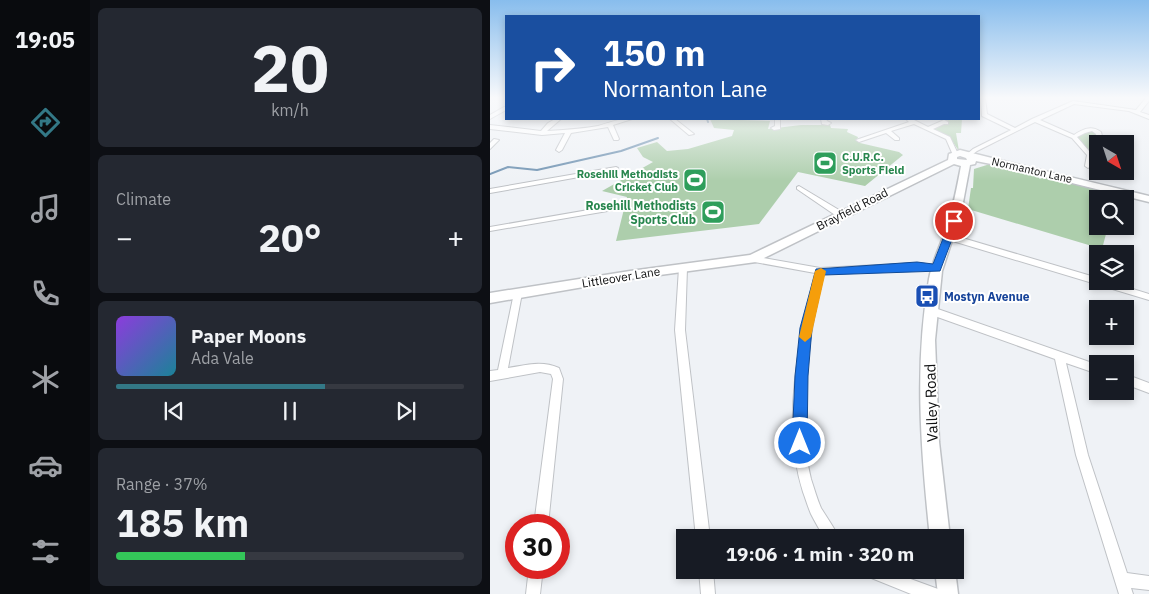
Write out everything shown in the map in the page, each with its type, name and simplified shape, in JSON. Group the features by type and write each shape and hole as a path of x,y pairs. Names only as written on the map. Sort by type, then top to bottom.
{"street":[{"path":"542,133 550,126"},
{"path":"490,127 542,133 600,126"},
{"path":"611,126 616,139"},
{"path":"681,126 691,134"},
{"path":"774,128 778,128 778,126"},
{"path":"859,140 904,126"},
{"path":"921,126 948,138 954,157"},
{"path":"927,129 934,126"},
{"path":"1005,126 1014,130"},
{"path":"752,259 820,272 917,266 936,268 949,237 969,159 974,150 1023,126"},
{"path":"1047,126 1074,137 1089,153"},
{"path":"1074,137 1086,130 1093,129 1099,135"},
{"path":"559,150 568,131"},
{"path":"887,132 896,139"},
{"path":"490,148 496,140"},
{"name":"Normanton Lane","path":"954,157 1019,166 1149,199"},
{"name":"Brayfield Road","path":"752,259 954,157"},
{"path":"1088,166 1089,160"},
{"path":"490,191 616,169"},
{"path":"799,188 841,215"},
{"path":"490,229 623,206"},
{"path":"949,237 1149,297"},
{"name":"Littleover Lane","path":"490,298 752,259"},
{"path":"683,268 680,330 702,529"},
{"name":"Valley Road","path":"936,268 932,311 930,414 939,529"},
{"path":"820,272 806,328 801,376 800,443 801,462 807,488 817,514 826,529"},
{"path":"502,374 518,293"},
{"path":"932,311 1089,367"},
{"path":"1059,356 1082,455 1124,587 1149,583"},
{"path":"490,376 543,367 552,369 557,374 542,514"},
{"path":"1134,382 1149,388"},
{"path":"533,594 535,579"},
{"path":"707,579 708,594"},
{"path":"891,579 933,594"},
{"path":"946,579 948,594"}],"green space":[{"path":"713,126 769,126 768,129 795,126 830,126 831,128 848,129 847,132 858,137 857,140 860,143 899,152 903,155 865,186 798,172 759,224 616,241 627,197 602,191 653,162 643,157 637,148 657,142 667,151 688,149 732,136 734,130 714,128"},
{"path":"939,126 962,126 961,133 956,133 959,151 950,138 933,130"},
{"path":"1088,130 1096,132 1096,135 1089,135 1089,150 1086,150 1077,137"},
{"path":"990,164 1009,167 1030,172 1040,179 1044,176 1100,190 1089,190 1089,235 1106,235 1103,245 1089,245 968,209 971,188 973,188 974,169"}],"waterway":[{"path":"490,174 508,167 537,170 621,151 658,138"}],"slow traffic":[{"path":"805,337 821,271"}],"place":[{"name":"C.U.R.C. Sports Field","path":"825,163"},
{"name":"Rosehill Methodists Cricket Club","path":"695,180"},
{"name":"Rosehill Methodists Sports Club","path":"713,212"},
{"name":"Mostyn Avenue","path":"927,296"}],"route":[{"path":"800,443 801,376 806,328 820,272 917,266 936,268 954,221"}]}
